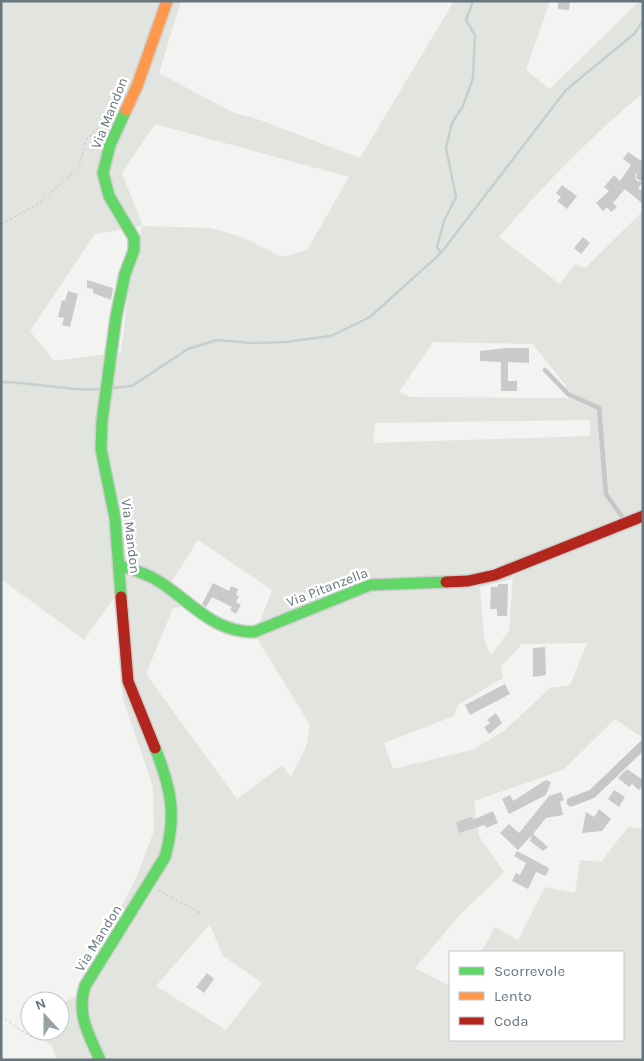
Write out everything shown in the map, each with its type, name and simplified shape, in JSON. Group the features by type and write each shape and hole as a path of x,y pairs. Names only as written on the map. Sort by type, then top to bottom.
{"street":[{"name":"Via Mandon","path":"100,1060 82,1018 79,1002 85,986 149,885 170,845 175,819 168,781 133,699 128,681 115,518 101,449 116,318 125,274 134,250 134,238 109,196 103,173 110,145 137,86 167,1"},
{"name":"Via Pitanzella","path":"120,566 150,575 218,624 244,633 254,632 370,585 447,583 488,577 643,516"},
{"path":"571,802 592,794 643,745"}],"lane":[{"path":"545,370 568,394 599,408 606,494 626,522"}],"path":[{"path":"1,224 38,204 79,167 86,140 105,121 119,99"},
{"path":"149,885 202,914"},
{"path":"1,1016 20,1029"}],"shaded area":[{"path":"1,1 181,1 159,73 232,112 257,119 360,158 454,1 550,1 526,70 550,89 639,1 643,1 643,93 568,162 499,237 560,284 575,264 585,268 643,211 643,738 615,719 563,770 474,801 479,836 504,872 459,916 415,968 449,985 449,1041 624,1041 624,951 482,951 495,927 518,940 545,887 575,893 580,860 601,862 628,827 643,829 643,1060 57,1060 52,1046 45,1041 70,1041 70,999 75,997 136,878 154,831 153,787 123,699 114,598 84,640 1,579","holes":["155,124 349,177 307,250 282,257 242,237 211,228 143,226 122,173","142,226 129,287 121,352 54,361 30,331 95,234","433,342 533,344 565,385 569,400 566,398 411,397 399,392","590,420 590,436 373,443 375,423","198,540 272,590 255,635 310,725 306,747 291,777 282,765 237,799 146,674 173,608 184,606 165,592","513,579 509,631 491,655 484,639 480,587","587,643 570,685 550,688 504,731 472,750 393,769 384,743 454,716 458,705 503,678 501,667 522,644","210,924 222,955 262,983 226,1030 156,986"]}],"building":[{"path":"558,1 570,1 569,10 558,9"},
{"path":"628,152 643,162 643,168 635,175 637,181 643,182 638,188 643,192 643,204 625,189 613,203 617,207 611,212 607,207 603,211 596,203 609,191 604,187 614,175 620,181 631,165 623,159"},
{"path":"562,185 577,196 567,209 557,201 561,197 556,193"},
{"path":"583,237 590,243 581,254 574,248"},
{"path":"87,280 113,288 111,300 93,293 93,289 87,288"},
{"path":"68,291 78,294 70,327 62,325 64,318 58,317 62,300 65,301"},
{"path":"529,348 529,363 508,362 508,381 517,381 517,391 501,391 501,362 480,361 480,351"},
{"path":"213,583 229,591 231,586 238,589 236,595 239,596 236,602 241,605 236,614 230,610 232,607 212,597 206,607 202,604"},
{"path":"498,584 508,584 507,616 497,616 497,609 490,609 491,587 498,587"},
{"path":"545,647 546,675 533,677 533,648"},
{"path":"505,684 510,694 470,715 465,705"},
{"path":"496,713 502,723 489,734 484,727 490,723 487,720"},
{"path":"627,769 643,780 643,786 639,790 632,784 629,787 618,778"},
{"path":"546,780 551,782 546,795 509,814 502,799 510,795 513,801"},
{"path":"614,790 625,797 619,807 608,799"},
{"path":"561,792 564,800 560,802 563,815 546,818 533,834 548,847 543,851 530,841 532,835 518,850 500,833 509,824 519,833 549,796"},
{"path":"599,809 611,819 602,831 582,833 586,812 594,817"},
{"path":"493,811 498,823 486,828 485,825 459,833 456,822 472,817 473,820"},
{"path":"517,851 549,868 546,876 536,872 528,889 512,881 516,873 520,875 526,863 514,856"},
{"path":"207,973 214,979 204,993 196,987"}],"waterway":[{"path":"112,388 132,386 188,349 217,340 252,343 286,342 331,336 370,317 441,253 437,247 444,221 456,197 446,148 452,123 463,106 473,78 475,35 466,20 473,1"},
{"path":"441,253 566,90 634,34 643,21"},
{"path":"1,382 90,390 102,389"}],"traffic: fast":[{"path":"121,597 115,518 101,449 102,421 116,317 125,274 134,250 134,238 109,196 103,173 110,145 126,110"},
{"path":"121,566 141,572 155,579 215,622 240,631 254,632 370,585 446,582"},
{"path":"100,1060 88,1033 83,1015 82,1006 85,986 165,857 169,842 171,828 170,802 165,776 155,748"}],"traffic: slow":[{"path":"126,110 137,86 167,1"}],"traffic: jam":[{"path":"446,582 468,581 495,575 643,516"},
{"path":"121,597 128,681 155,748"}]}
